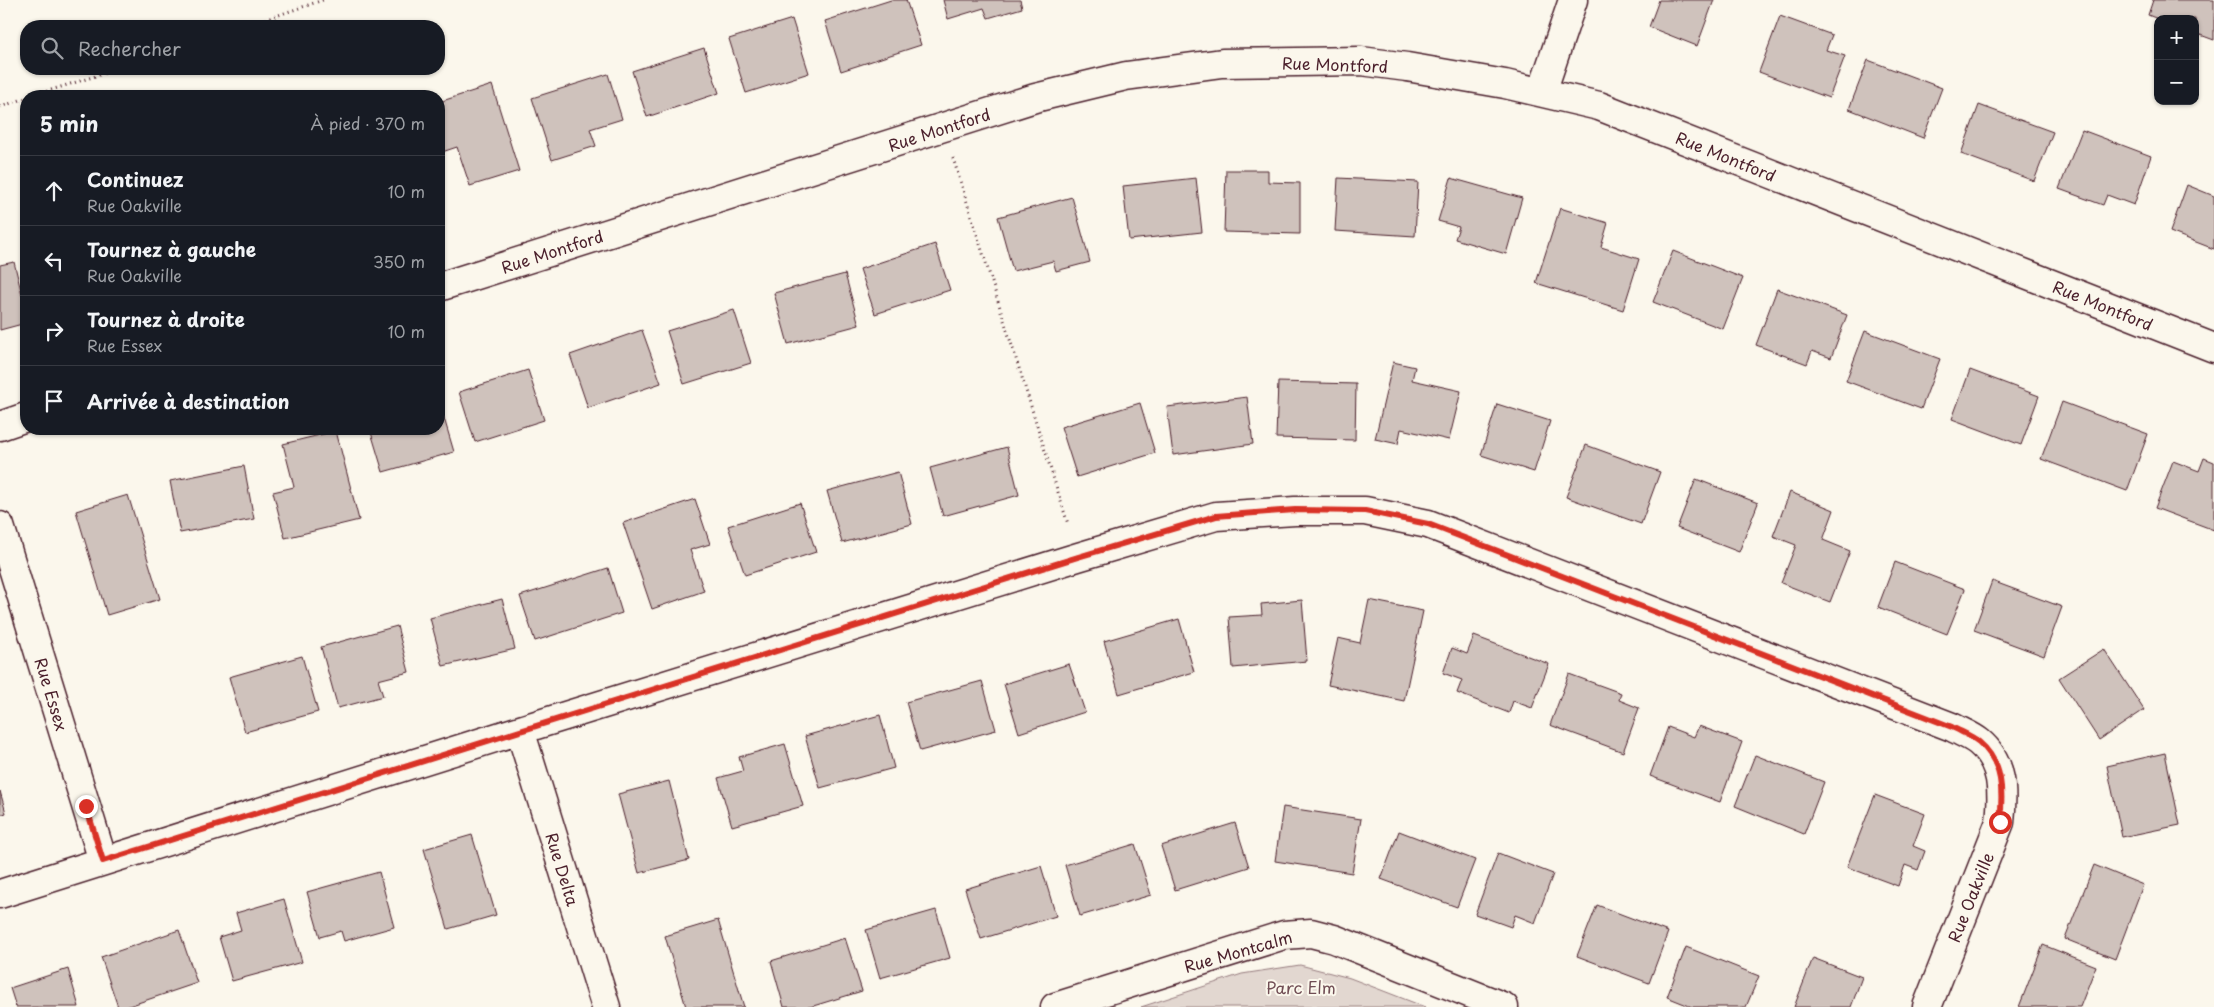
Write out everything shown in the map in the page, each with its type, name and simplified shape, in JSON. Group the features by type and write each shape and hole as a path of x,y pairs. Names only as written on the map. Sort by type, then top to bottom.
{"street":[{"path":"1542,92 1573,0"},
{"name":"Rue Montford","path":"445,285 1035,98 1126,76 1222,62 1361,61 1406,67 1542,92 1599,106 2214,348"},
{"path":"0,426 20,419"},
{"name":"Rue Oakville","path":"0,894 520,730 1216,516 1295,510 1365,511 1428,524 1952,727 1980,742 1998,767 2003,794 2000,822 1927,1007"},
{"name":"Rue Essex","path":"0,526 103,861"},
{"name":"Rue Delta","path":"520,730 606,1007"},
{"name":"Rue Montcalm","path":"1055,1007 1284,935 1311,933 1334,939 1504,1007"}],"path":[{"path":"264,20 323,0"},
{"path":"51,90 99,75"},
{"path":"0,107 20,100"},
{"path":"953,157 1078,557"}],"green space":[{"name":"Parc Elm","path":"1300,965 1350,978 1425,1007 1141,1007 1242,974"}],"building":[{"path":"891,0 906,0 921,45 841,71 825,21"},
{"path":"943,0 1020,0 1022,8 988,18 984,8 948,19"},
{"path":"1659,0 1714,0 1697,46 1649,27"},
{"path":"2153,0 2214,0 2214,40 2199,34 2199,15 2154,15 2154,17 2148,15"},
{"path":"1780,16 1832,35 1826,50 1845,56 1829,98 1759,72"},
{"path":"792,19 809,73 746,93 729,39"},
{"path":"704,48 719,93 647,117 632,71"},
{"path":"1868,60 1942,88 1923,138 1849,109"},
{"path":"608,74 622,119 590,129 596,146 552,160 532,98"},
{"path":"492,85 519,171 470,186 457,147 445,151 445,100"},
{"path":"1979,105 2053,132 2034,181 1961,154"},
{"path":"2082,130 2151,156 2134,205 2107,195 2103,205 2059,189"},
{"path":"1226,170 1268,170 1268,182 1300,183 1300,234 1224,232"},
{"path":"1196,178 1202,232 1129,240 1123,186"},
{"path":"1338,178 1418,182 1415,236 1335,231"},
{"path":"1451,178 1522,198 1506,254 1455,239 1459,227 1438,221"},
{"path":"2187,185 2214,196 2214,249 2170,232"},
{"path":"1072,197 1090,262 1056,271 1053,261 1013,271 998,217"},
{"path":"1560,208 1608,223 1601,247 1639,259 1623,310 1536,283"},
{"path":"935,244 950,290 875,314 860,269"},
{"path":"1673,251 1743,278 1723,329 1653,302"},
{"path":"14,262 20,286 20,325 0,330 0,265"},
{"path":"845,274 859,325 788,344 774,293"},
{"path":"1777,289 1847,315 1831,358 1812,351 1807,364 1756,345"},
{"path":"734,310 751,363 684,384 667,331"},
{"path":"642,330 661,383 588,408 570,355"},
{"path":"1865,331 1940,359 1921,409 1846,381"},
{"path":"1393,362 1415,367 1412,380 1461,391 1449,440 1401,429 1398,444 1375,439"},
{"path":"528,370 544,420 475,442 459,392"},
{"path":"1970,370 2039,396 2021,445 1952,419"},
{"path":"1278,382 1356,384 1355,440 1276,438"},
{"path":"1247,397 1253,444 1173,455 1167,407"},
{"path":"2062,402 2148,434 2127,491 2041,459"},
{"path":"1140,403 1155,453 1077,477 1061,427"},
{"path":"1497,404 1550,421 1534,472 1481,455"},
{"path":"445,421 454,452 383,472 372,435 445,435"},
{"path":"320,435 337,435 359,520 285,538 273,492 294,487 283,444"},
{"path":"1586,445 1660,472 1641,524 1566,497"},
{"path":"1007,447 1019,495 943,516 930,468"},
{"path":"2204,458 2214,462 2214,530 2155,508 2173,461 2199,471"},
{"path":"244,466 254,519 180,533 170,481"},
{"path":"898,472 912,524 842,543 827,491"},
{"path":"1696,479 1758,503 1739,552 1677,528"},
{"path":"1790,492 1834,510 1823,540 1850,551 1830,602 1781,583 1796,545 1773,536"},
{"path":"128,495 160,599 107,615 76,511"},
{"path":"695,499 710,544 690,550 704,591 652,609 623,523"},
{"path":"800,503 816,552 745,575 728,526"},
{"path":"1895,562 1965,589 1947,634 1878,607"},
{"path":"608,568 622,613 535,641 520,596"},
{"path":"1992,581 2062,607 2044,656 1974,630"},
{"path":"502,599 515,649 443,666 430,618"},
{"path":"1302,600 1307,661 1233,668 1229,617 1262,615 1261,604"},
{"path":"1369,600 1423,611 1404,701 1328,685 1338,638 1360,643"},
{"path":"1179,619 1194,672 1119,694 1104,641"},
{"path":"397,626 409,672 378,680 383,696 338,708 321,647"},
{"path":"1474,636 1549,664 1532,708 1513,701 1509,713 1457,693 1462,680 1443,673 1452,648 1467,654"},
{"path":"2104,649 2144,710 2099,740 2059,678"},
{"path":"302,656 318,712 245,732 229,677"},
{"path":"1069,664 1085,712 1019,733 1004,684"},
{"path":"1569,674 1621,693 1619,700 1639,708 1623,752 1550,725"},
{"path":"982,681 996,730 920,751 906,702"},
{"path":"880,715 894,768 820,788 805,736"},
{"path":"1699,726 1742,742 1720,802 1650,776 1668,727 1694,737"},
{"path":"785,744 803,806 732,826 718,778 743,771 739,757"},
{"path":"2165,753 2180,825 2122,837 2107,766"},
{"path":"1755,755 1824,782 1804,834 1735,806"},
{"path":"669,781 689,860 639,873 618,794"},
{"path":"0,791 6,813 0,815"},
{"path":"1875,795 1925,814 1913,846 1925,851 1918,870 1905,865 1898,886 1847,867"},
{"path":"1283,807 1361,819 1352,873 1275,861"},
{"path":"1235,823 1249,867 1175,890 1161,846"},
{"path":"1399,831 1475,860 1457,907 1381,879"},
{"path":"472,835 496,915 448,929 424,849"},
{"path":"1135,844 1151,895 1080,916 1065,865"},
{"path":"1498,853 1553,874 1535,923 1515,915 1511,927 1475,914"},
{"path":"2094,865 2143,885 2115,959 2065,939"},
{"path":"1041,866 1056,916 981,939 965,889"},
{"path":"379,872 394,927 344,941 341,931 320,937 307,892"},
{"path":"284,899 302,962 232,981 219,937 241,930 236,913"},
{"path":"1597,905 1668,932 1649,983 1577,956"},
{"path":"936,910 950,958 880,978 866,930"},
{"path":"718,920 744,1007 686,1007 665,936"},
{"path":"179,930 197,983 126,1007 118,1007 101,957"},
{"path":"845,938 862,991 810,1007 784,1007 771,961"},
{"path":"2043,945 2096,966 2080,1007 2019,1007"},
{"path":"1686,947 1759,976 1746,1007 1692,1007 1667,997"},
{"path":"1813,958 1862,977 1851,1007 1794,1007"},
{"path":"68,969 79,1007 16,1007 10,988"}],"route":[{"path":"86,806 103,861 1078,557 1216,516 1295,510 1365,511 1428,524 1952,727 1980,742 1998,767 2003,794 2000,822"}]}
